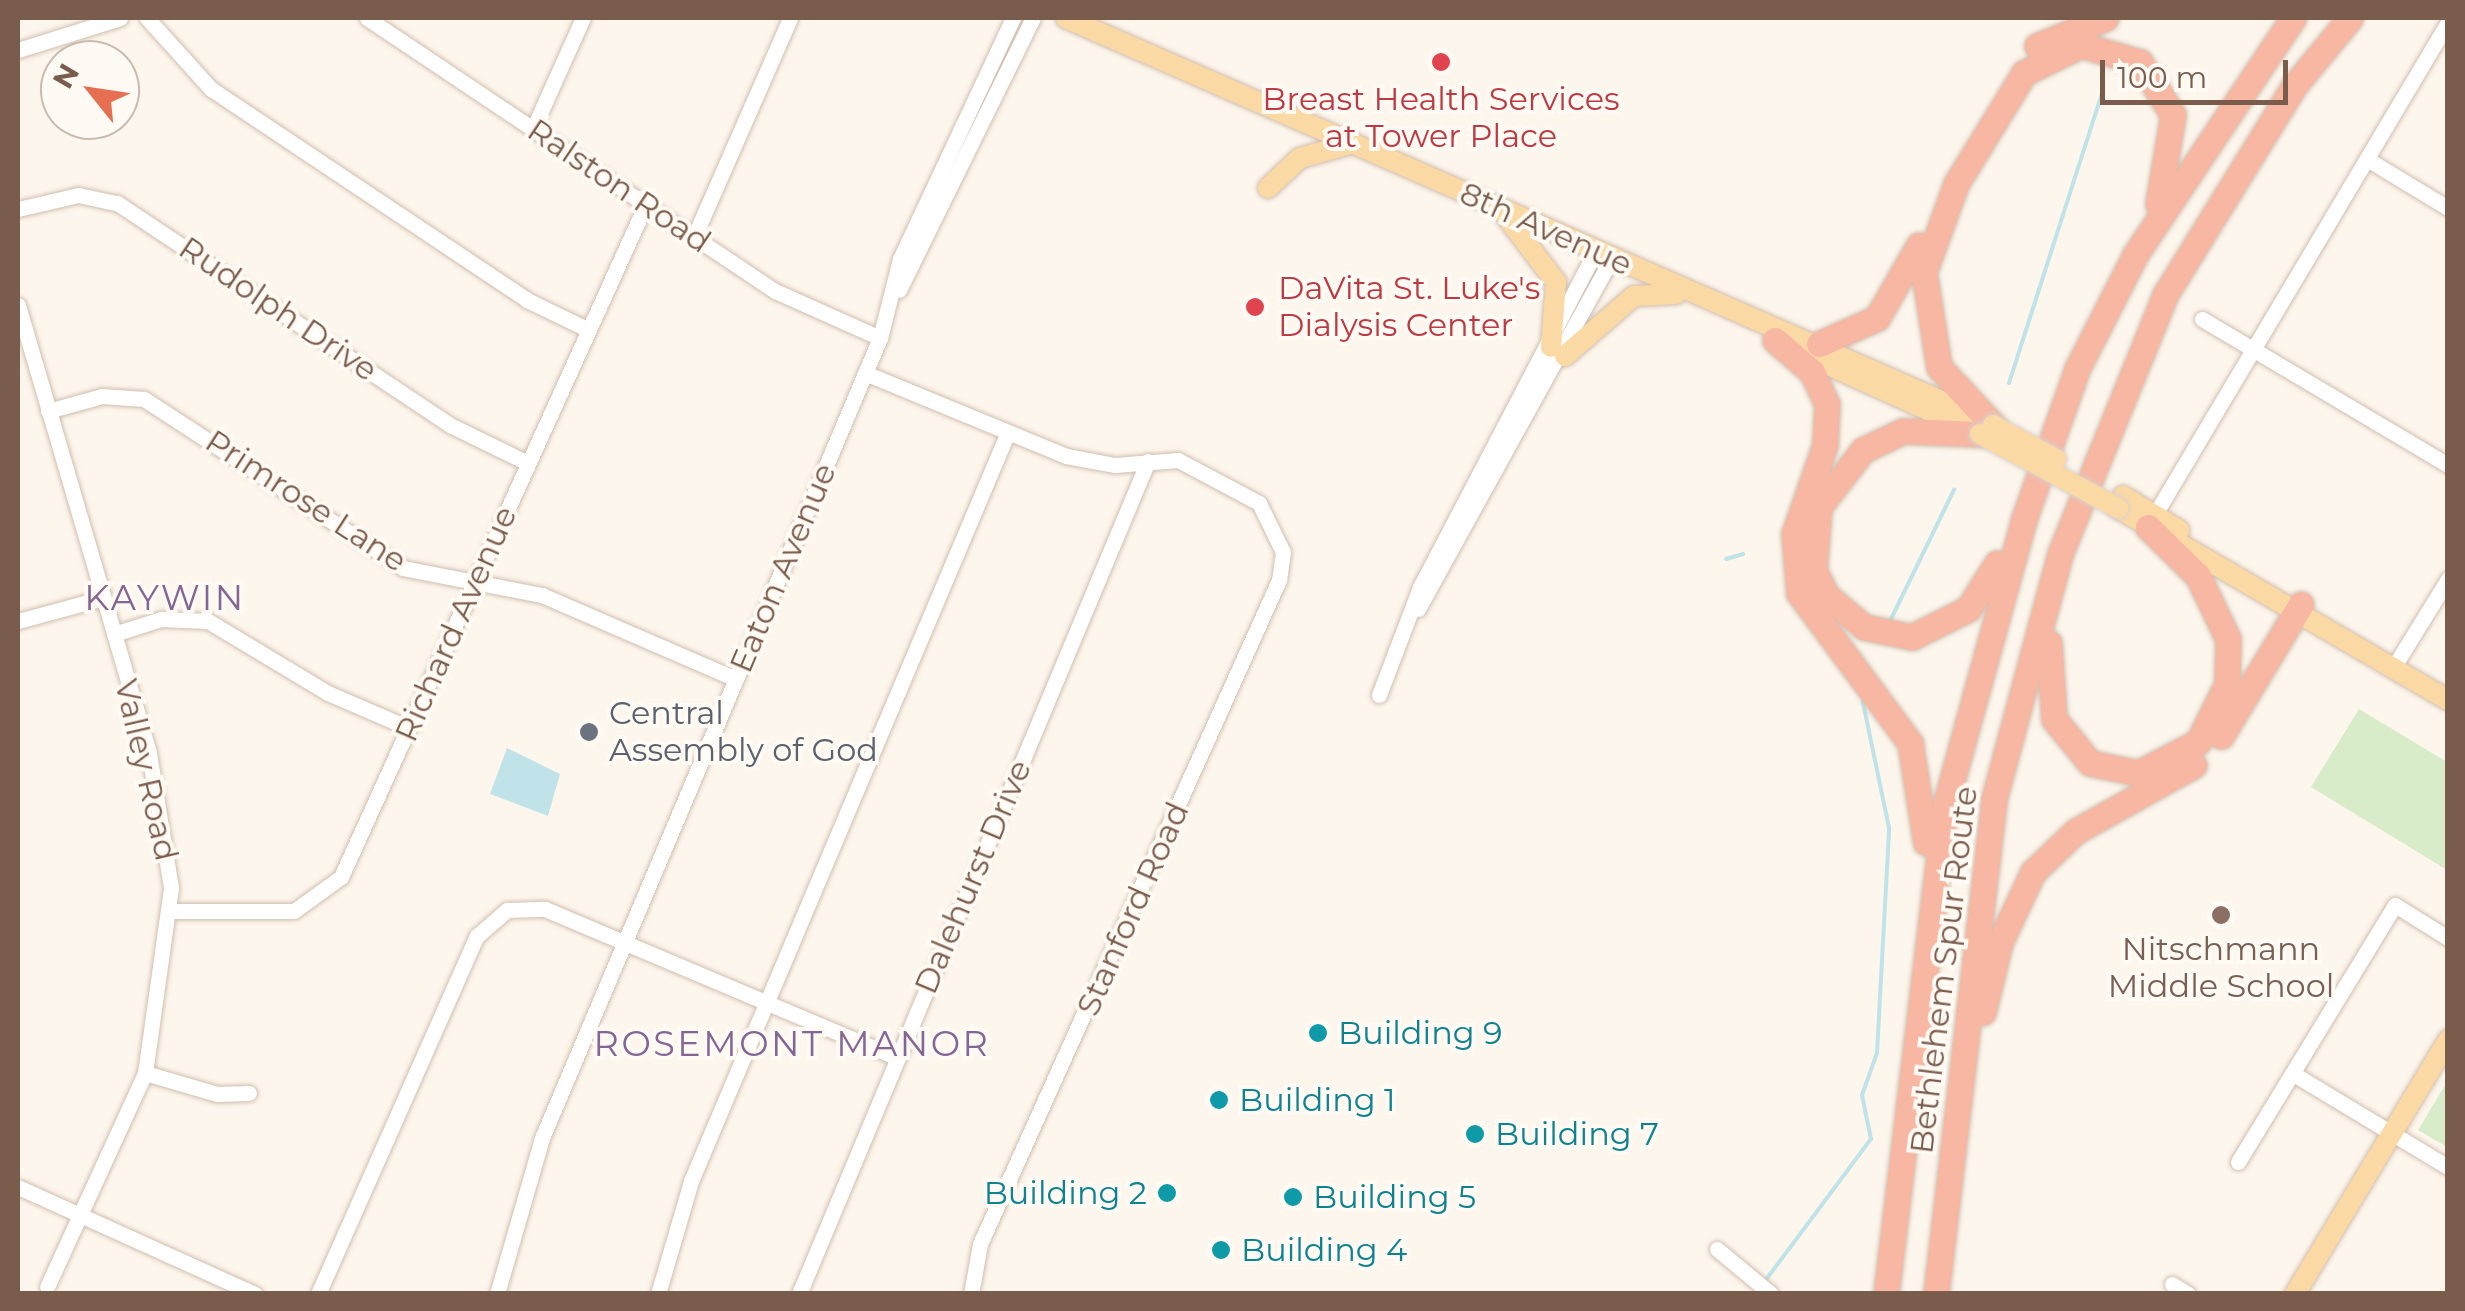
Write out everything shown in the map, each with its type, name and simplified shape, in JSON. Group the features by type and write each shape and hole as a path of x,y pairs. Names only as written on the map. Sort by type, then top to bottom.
{"highway":[{"path":"1922,944 1927,817 1918,763 1887,706 1807,608 1794,574 1799,512 1828,423 1827,404 1797,347 1861,331 1891,301 1975,115 2010,68 2042,42 2106,18"},
{"name":"Bethlehem Spur Route","path":"1886,1294 1922,944 1966,706 2056,425 2135,256 2293,18"},
{"name":"Bethlehem Spur Route","path":"1936,1294 1994,799 2060,554 2110,416 2217,206 2350,18"},
{"path":"1986,429 1939,367 1924,272 1988,126 2024,73 2060,50 2122,51 2166,95 2171,161 2135,256"},
{"path":"2110,416 2047,651 2054,719 2078,755 2125,774 2178,758 2217,716 2291,605"},
{"path":"1986,429 1903,431 1863,450 1832,484 1815,522 1814,570 1834,605 1864,627 1912,638 1980,596 2056,425"},
{"path":"2152,521 2198,576 2224,624 2229,670 2217,716"},
{"path":"1952,1169 1993,964 2033,872 2076,831 2202,758 2291,605"}],"main road":[{"name":"8th Avenue","path":"1066,18 1497,206 1797,347 1986,429 2120,502 2448,700"},
{"path":"1268,188 1300,158 1353,143"},
{"path":"1497,206 1556,282 1558,352"},
{"path":"1558,352 1634,296 1688,295"},
{"path":"2295,1294 2448,1040"}],"street":[{"path":"18,50 120,18"},
{"path":"147,18 211,89 526,300 587,329"},
{"path":"532,129 582,18"},
{"path":"694,237 790,18"},
{"name":"Eaton Avenue","path":"898,290 900,260 1014,18"},
{"name":"Eaton Avenue","path":"497,1294 528,1175 623,942 898,290 1033,18"},
{"name":"Ralston Road","path":"371,19 776,292 880,338"},
{"path":"2152,521 2448,22"},
{"path":"2367,159 2448,208"},
{"name":"Rudolph Drive","path":"18,209 78,195 118,203 450,425 528,463"},
{"name":"Richard Avenue","path":"172,912 294,911 324,896 409,728 645,206"},
{"path":"1380,695 1416,612 1558,352 1604,255"},
{"name":"Valley Road","path":"18,305 160,807 172,912 145,1073 85,1217 48,1287"},
{"path":"2202,319 2448,465"},
{"path":"866,373 1094,464 1148,461"},
{"name":"Primrose Lane","path":"48,411 109,395 160,406 389,560 474,585 542,595 736,680"},
{"path":"658,1294 691,1180 1008,432"},
{"name":"Stanford Road","path":"971,1294 980,1244 1279,580 1276,523 1246,494 1178,460 1148,461"},
{"name":"Dalehurst Drive","path":"799,1294 1148,461"},
{"path":"2393,668 2448,579"},
{"path":"18,620 103,598"},
{"path":"114,634 161,619 208,620 328,693 409,728"},
{"path":"2238,1162 2395,905 2448,938"},
{"path":"318,1294 486,923 530,906 897,1058"},
{"path":"145,1073 217,1094 249,1093"},
{"path":"2292,1073 2448,1168"},
{"path":"18,1187 256,1294"},
{"path":"1717,1249 1769,1292"},
{"path":"2172,1284 2188,1294"}],"green space":[{"path":"2359,709 2447,762 2447,870 2311,787"},
{"path":"2447,1082 2448,1147 2418,1130"}],"water":[{"path":"507,748 560,774 548,816 490,794"}],"waterway":[{"path":"2009,383 2103,90"},
{"path":"1891,619 1954,490"},
{"path":"1726,559 1743,554"},
{"path":"1765,1281 1871,1139 1862,1095 1877,1053 1889,828 1863,702"}],"place":[{"name":"Breast Health Services at Tower Place","path":"1441,62"},
{"name":"DaVita St. Luke's Dialysis Center","path":"1255,307"},
{"name":"Central Assembly of God","path":"589,732"},
{"name":"Nitschmann Middle School","path":"2221,915"},
{"name":"Building 9","path":"1318,1033"},
{"name":"Building 1","path":"1219,1100"},
{"name":"Building 7","path":"1475,1134"},
{"name":"Building 2","path":"1167,1193"},
{"name":"Building 5","path":"1293,1197"},
{"name":"Building 4","path":"1221,1250"}],"district":[{"name":"KAYWIN","path":"165,598"},
{"name":"ROSEMONT MANOR","path":"792,1044"}]}
